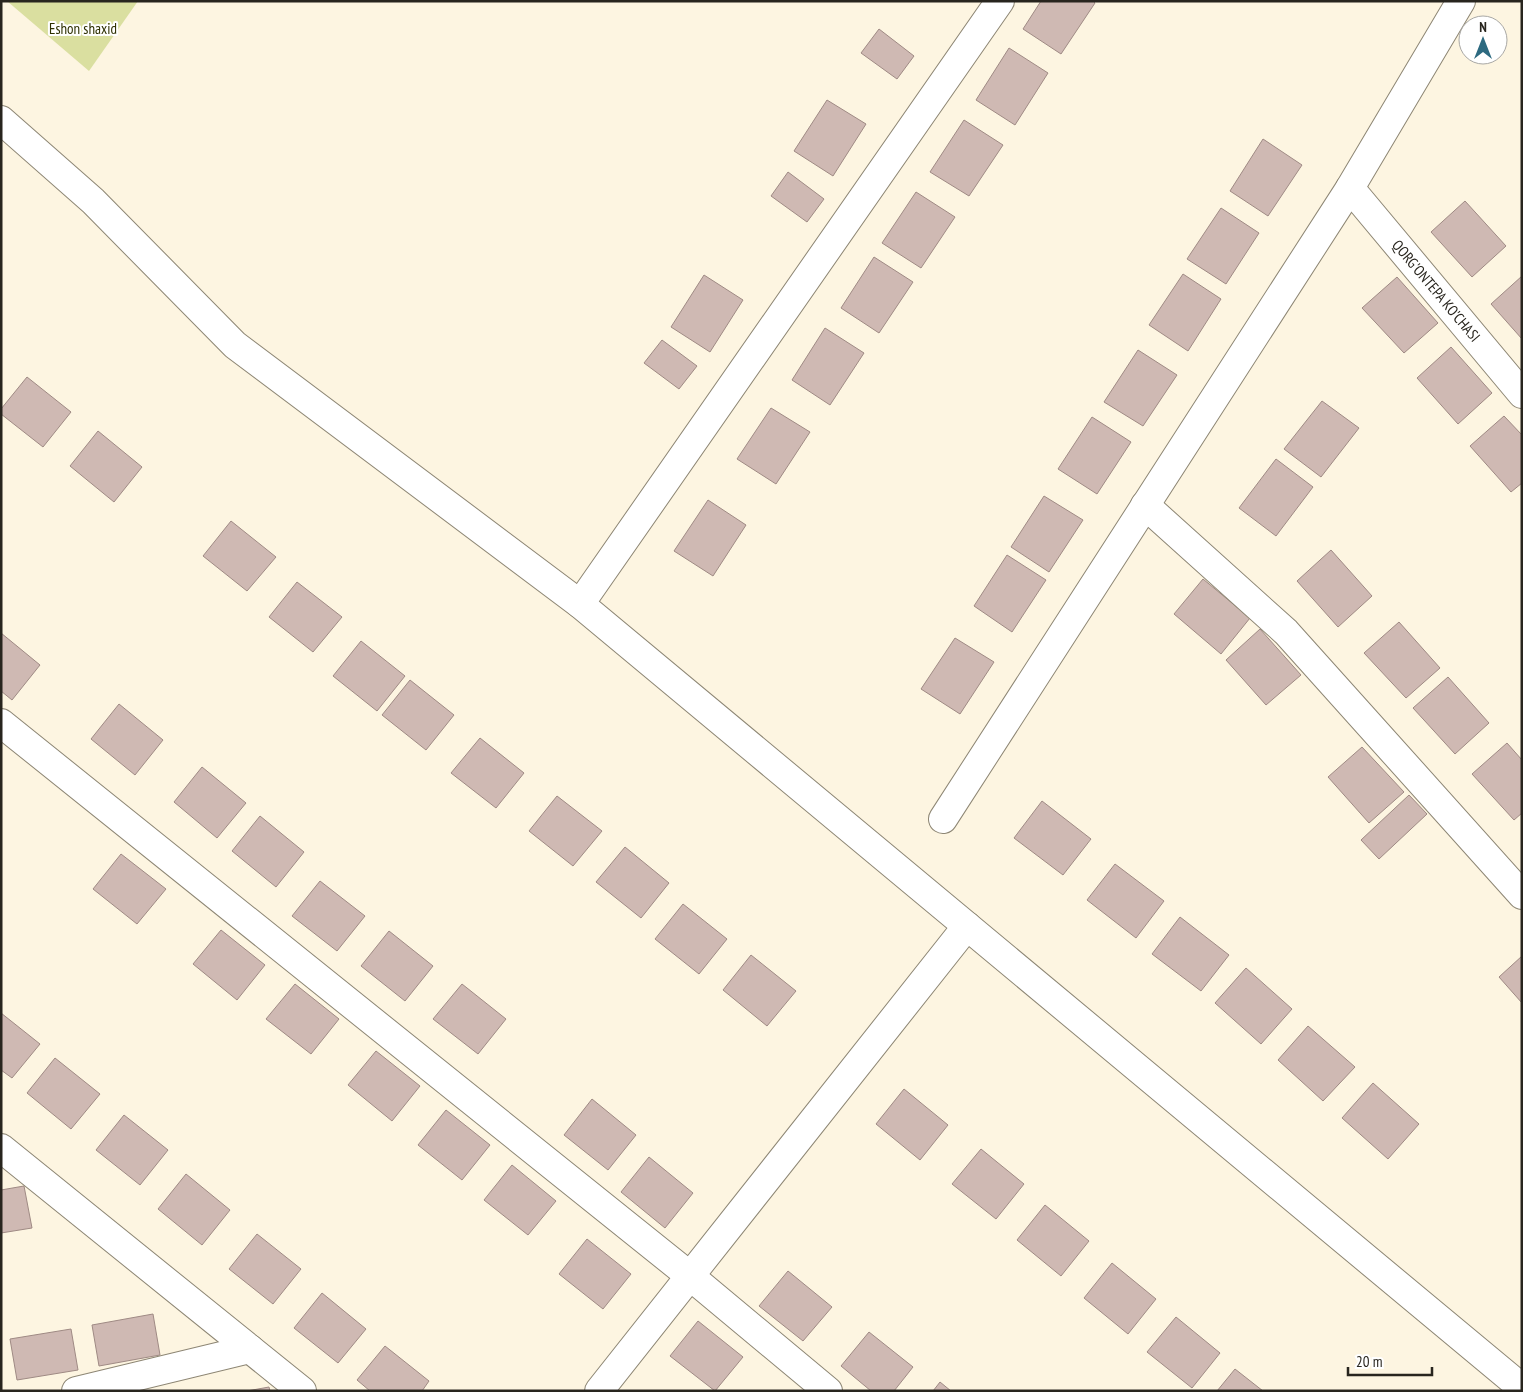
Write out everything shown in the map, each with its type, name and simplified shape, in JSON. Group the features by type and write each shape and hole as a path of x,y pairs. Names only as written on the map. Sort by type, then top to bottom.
{"street":[{"path":"580,604 1000,1"},
{"path":"943,818 1350,188 1461,1"},
{"path":"1,120 93,202 235,345 580,604 1522,1388"},
{"name":"QORG'ONTEPA KO'CHASI","path":"1350,188 1522,394"},
{"path":"1145,505 1286,632 1522,895"},
{"path":"1,724 690,1276 828,1391"},
{"path":"599,1391 967,926"},
{"path":"1,1148 302,1391"},
{"path":"76,1391 250,1349"}],"green space":[{"name":"Eshon shaxid","path":"7,1 138,1 89,71"}],"building":[{"path":"1041,1 1093,1 1095,3 1061,54 1023,29"},
{"path":"879,29 914,56 897,79 861,53"},
{"path":"1009,48 1048,73 1015,125 976,100"},
{"path":"827,100 866,124 833,176 794,151"},
{"path":"964,120 1003,145 969,196 930,172"},
{"path":"1263,139 1302,165 1268,216 1230,191"},
{"path":"788,172 824,199 807,222 771,196"},
{"path":"916,192 955,217 921,268 882,243"},
{"path":"1465,201 1506,246 1472,277 1431,232"},
{"path":"1221,208 1259,233 1226,284 1187,259"},
{"path":"874,257 913,282 879,333 841,308"},
{"path":"1183,274 1221,299 1188,351 1149,325"},
{"path":"704,275 743,300 710,352 671,327"},
{"path":"1522,276 1522,339 1491,304"},
{"path":"1397,277 1438,323 1404,353 1362,308"},
{"path":"825,328 864,353 830,405 792,380"},
{"path":"662,340 697,366 679,389 644,363"},
{"path":"1451,347 1492,393 1458,424 1417,378"},
{"path":"1138,350 1177,375 1143,426 1104,402"},
{"path":"27,377 71,412 43,447 1,414 1,409"},
{"path":"1322,401 1359,428 1321,477 1284,449"},
{"path":"771,408 810,432 776,484 737,459"},
{"path":"1504,416 1522,435 1522,483 1511,492 1470,446"},
{"path":"1092,417 1131,442 1097,494 1058,469"},
{"path":"98,431 142,467 114,502 70,466"},
{"path":"1276,459 1313,487 1276,536 1239,508"},
{"path":"1044,496 1083,520 1049,572 1011,547"},
{"path":"708,500 746,525 713,576 674,551"},
{"path":"231,521 276,557 247,591 203,556"},
{"path":"1331,550 1372,596 1338,627 1297,581"},
{"path":"1007,555 1046,580 1012,632 974,606"},
{"path":"1203,579 1250,618 1221,654 1174,614"},
{"path":"297,582 342,617 313,652 269,617"},
{"path":"1399,622 1440,668 1406,698 1364,653"},
{"path":"1260,629 1301,675 1266,705 1226,660"},
{"path":"1,633 40,665 12,700 1,691"},
{"path":"955,638 994,662 960,714 921,689"},
{"path":"361,641 405,676 377,711 333,676"},
{"path":"1448,677 1489,723 1455,754 1413,708"},
{"path":"410,680 454,715 426,750 382,715"},
{"path":"119,704 163,740 135,775 91,739"},
{"path":"480,738 524,773 496,808 451,773"},
{"path":"1507,743 1522,760 1522,813 1514,820 1472,774"},
{"path":"1362,747 1404,792 1369,823 1328,777"},
{"path":"202,767 246,803 217,838 174,802"},
{"path":"1409,795 1427,814 1379,859 1361,840"},
{"path":"557,796 602,831 573,866 529,831"},
{"path":"1042,801 1091,839 1063,875 1014,838"},
{"path":"260,816 304,852 276,887 232,851"},
{"path":"625,847 669,883 641,918 596,882"},
{"path":"121,854 166,889 137,924 93,889"},
{"path":"1115,864 1164,901 1136,938 1087,900"},
{"path":"320,881 365,916 337,951 292,916"},
{"path":"683,904 727,939 699,974 655,939"},
{"path":"1180,917 1229,955 1201,991 1152,954"},
{"path":"221,930 265,965 237,1000 193,964"},
{"path":"389,931 433,966 405,1001 361,966"},
{"path":"751,955 796,991 767,1026 723,990"},
{"path":"1522,956 1522,1003 1499,977"},
{"path":"1246,968 1292,1009 1261,1044 1215,1003"},
{"path":"295,984 339,1019 311,1054 266,1019"},
{"path":"462,984 506,1019 478,1054 433,1019"},
{"path":"1,1013 40,1044 12,1078 1,1070"},
{"path":"1308,1026 1355,1067 1323,1101 1278,1060"},
{"path":"376,1051 420,1086 392,1121 348,1085"},
{"path":"55,1058 100,1094 71,1129 27,1093"},
{"path":"1373,1083 1419,1124 1388,1159 1342,1118"},
{"path":"904,1089 948,1125 920,1160 876,1124"},
{"path":"592,1099 636,1135 608,1170 564,1135"},
{"path":"446,1110 490,1145 462,1180 418,1145"},
{"path":"124,1115 168,1150 140,1185 96,1150"},
{"path":"981,1149 1024,1184 996,1219 952,1184"},
{"path":"649,1157 693,1193 665,1228 621,1192"},
{"path":"512,1165 556,1201 528,1235 484,1200"},
{"path":"186,1174 230,1210 202,1245 158,1209"},
{"path":"24,1186 32,1228 1,1233 1,1190"},
{"path":"1045,1205 1089,1241 1061,1276 1017,1240"},
{"path":"257,1234 301,1269 273,1304 229,1269"},
{"path":"587,1239 631,1274 603,1309 559,1274"},
{"path":"1112,1263 1156,1299 1128,1334 1084,1298"},
{"path":"788,1271 832,1307 803,1341 759,1306"},
{"path":"322,1293 366,1329 338,1363 294,1328"},
{"path":"153,1314 160,1355 99,1366 92,1325"},
{"path":"1176,1317 1220,1353 1192,1388 1147,1352"},
{"path":"698,1321 743,1357 715,1391 670,1356"},
{"path":"71,1329 78,1370 17,1380 10,1339"},
{"path":"869,1332 913,1367 894,1391 871,1391 841,1366"},
{"path":"385,1346 429,1381 422,1391 370,1391 357,1380"},
{"path":"1235,1369 1263,1391 1217,1391"},
{"path":"940,1382 951,1391 933,1391"},
{"path":"269,1387 270,1391 247,1391"}]}
